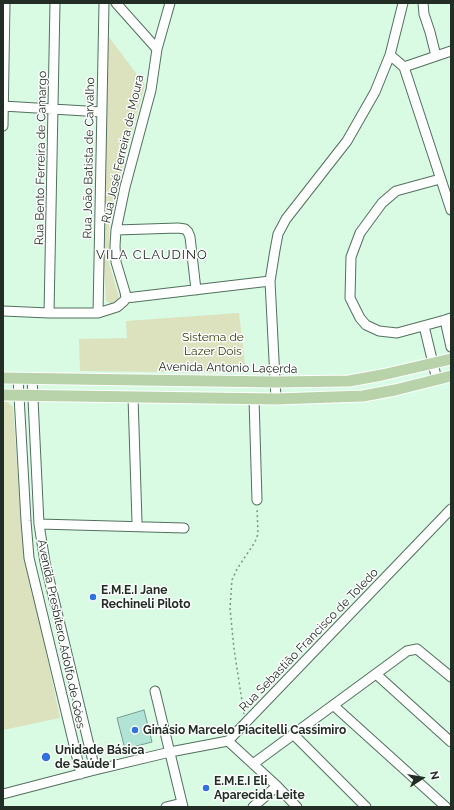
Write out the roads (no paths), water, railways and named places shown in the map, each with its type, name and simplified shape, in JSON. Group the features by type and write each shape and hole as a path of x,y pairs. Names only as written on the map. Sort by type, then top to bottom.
{"main road":[{"name":"Avenida Antonio Lacerda","path":"3,378 276,382 349,381 451,359"},
{"path":"3,395 254,399 363,396 451,376"}],"street":[{"path":"3,126 5,3"},
{"name":"Rua Bento Ferreira de Camargo","path":"49,313 55,3"},
{"name":"Rua João Batista de Carvalho","path":"98,313 104,3"},
{"path":"116,3 157,49"},
{"name":"Rua José Ferreira de Moura","path":"125,299 124,286 116,262 116,230 125,187 151,90 157,49 170,3"},
{"path":"276,399 270,281 274,250 278,234 286,219 347,141 375,92 390,55 403,3"},
{"path":"423,3 424,14 436,56"},
{"path":"404,67 451,51"},
{"path":"390,55 404,67 451,210"},
{"path":"4,106 102,112"},
{"path":"440,179 396,191 382,203 360,233 351,257 350,298 360,318 366,325 379,331 397,333 448,319 451,347"},
{"path":"116,230 184,229 188,232 190,237 196,290"},
{"path":"3,311 98,313 117,308 125,299 270,281"},
{"path":"424,326 437,380"},
{"name":"Avenida Presbítero Adolfo de Góes","path":"18,378 29,558 80,774"},
{"name":"Avenida Presbítero Adolfo de Góes","path":"32,378 39,524 45,562 95,770"},
{"path":"133,397 137,522"},
{"path":"254,399 257,500"},
{"name":"Rua Sebastião Francisco de Toledo","path":"228,741 451,509"},
{"path":"39,524 184,528"},
{"path":"253,764 407,651 417,649 451,677"},
{"path":"376,674 451,742"},
{"path":"155,691 182,805 166,807"},
{"path":"333,705 446,807"},
{"path":"294,734 366,807"},
{"path":"3,794 170,752 228,741 277,786 297,807"},
{"path":"253,807 277,786"}],"place":[{"name":"E.M.E.I Jane Rechineli Piloto","path":"93,597"},
{"name":"Ginásio Marcelo Piacitelli Cassimiro","path":"135,730"},
{"name":"Unidade Básica de Saúde I","path":"46,757"},
{"name":"E.M.E.I Eli Aparecida Leite","path":"206,788"}],"district":[{"name":"VILA CLAUDINO","path":"152,255"}],"park label":[{"name":"Sistema de Lazer Dois","path":"213,344"}]}
